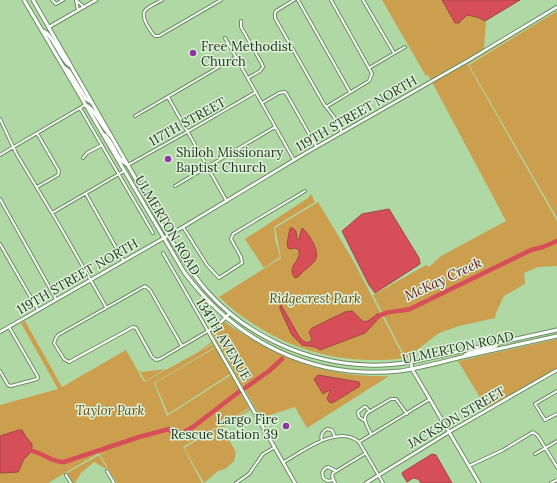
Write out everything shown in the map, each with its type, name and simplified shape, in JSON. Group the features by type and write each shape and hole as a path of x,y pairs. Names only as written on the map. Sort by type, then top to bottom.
{"main road":[{"name":"ULMERTON ROAD","path":"24,0 179,265 193,284 225,318 260,342 287,355 340,370 387,372 412,369 557,336"},
{"name":"ULMERTON ROAD","path":"33,0 168,234 196,278 230,313 256,332 292,350 350,364 369,366 411,362 557,330"},
{"path":"42,31 47,33 61,57 72,68"},
{"path":"62,65 69,71 86,99 92,103"},
{"path":"85,105 90,107 103,129 112,136"},
{"path":"102,133 110,141 122,161 128,164"},
{"path":"462,357 469,352 496,346 497,343"}],"street":[{"path":"52,0 56,4 63,0"},
{"path":"49,27 96,0"},
{"path":"162,0 146,9 143,17 155,36 159,36 221,0"},
{"path":"294,0 275,12 275,18 326,107 334,116 343,132"},
{"path":"298,0 350,92"},
{"path":"326,107 370,79 372,74 331,0"},
{"path":"363,0 394,53"},
{"path":"77,1 78,10"},
{"path":"77,1 84,7"},
{"name":"119TH STREET NORTH","path":"0,332 168,234 183,227 316,146 343,132 557,7"},
{"path":"240,21 241,27 263,67 260,71 248,78"},
{"path":"225,38 294,160"},
{"path":"369,68 405,47"},
{"path":"135,116 236,57"},
{"name":"117TH STREET","path":"128,164 256,92"},
{"path":"262,103 279,93 284,92 288,95 316,146"},
{"path":"168,97 226,200"},
{"path":"0,155 85,105"},
{"path":"80,108 153,233"},
{"path":"0,119 13,147 106,307"},
{"path":"175,186 275,127"},
{"path":"37,133 59,171 58,175 37,187"},
{"path":"83,158 87,153 102,145"},
{"path":"52,214 124,171"},
{"path":"183,227 207,265 219,278 242,263 241,257 232,242 233,234 306,191"},
{"path":"86,194 124,260"},
{"path":"0,199 56,300"},
{"path":"0,244 38,310"},
{"name":"134TH AVENUE","path":"162,253 295,483"},
{"path":"182,346 148,288 145,286 58,335 54,340 54,343 66,361 69,362 133,327 136,328 152,357 156,360 182,346 208,331 230,313"},
{"path":"0,371 8,385 11,386 38,378 9,327"},
{"path":"411,362 412,369 478,483"},
{"name":"JACKSON STREET","path":"366,483 449,432 557,370"},
{"path":"557,391 535,404 545,420 557,414"},
{"path":"365,421 365,416 391,399 399,401 407,414"},
{"path":"359,442 430,399"},
{"path":"370,412 364,406 358,412 358,417 365,421 372,434"},
{"path":"322,440 322,433 327,429 332,430 335,437"},
{"path":"469,466 503,450 533,432 536,433 557,467"},
{"path":"284,462 329,437 350,437 359,442 383,483"},
{"path":"535,454 557,441"},
{"path":"236,483 249,474 263,454 275,447"},
{"path":"335,483 332,476 336,471 366,453"},
{"path":"333,480 328,481 324,479 322,472 328,467 336,471"},
{"path":"107,471 114,483"},
{"path":"66,474 71,483"},
{"path":"551,483 557,480"}],"green space":[{"path":"382,0 442,0 455,23 460,23 467,15 486,20 484,49 431,80 428,75 426,76"},
{"path":"557,11 557,218 469,65"},
{"path":"542,19 468,65 557,221 557,266 538,267 524,273 525,284 504,296 495,318 459,326 439,333 404,360 405,357 373,295 426,265 429,267 441,256 506,221 432,82"},
{"path":"311,194 315,202 274,227 280,257 264,268 245,239 308,198"},
{"name":"Ridgecrest Park","path":"318,202 354,262 404,358 392,360 349,359 329,356 308,350 270,334 235,311 219,297 281,258 275,228"},
{"name":"Taylor Park","path":"25,321 62,387 126,350 144,382 213,344 215,347 154,383 167,416 231,375 249,408 183,447 202,483 117,483 99,453 48,483 0,483 0,405 58,389 21,323"},
{"path":"224,321 263,346 315,367 352,375 389,376 307,428 295,407 261,418 211,331","holes":["318,375 360,383 360,386 328,397 330,390 323,394 315,380"]},
{"path":"557,339 557,369 487,409 458,361"},
{"path":"213,341 216,346 213,343 197,352"},
{"path":"216,346 232,374 168,414 155,383"},
{"path":"166,369 145,381 139,370 142,372"},
{"path":"233,377 252,409 222,428 236,452 234,461 225,469 218,471 204,483 184,448 249,409 250,407"},
{"path":"99,455 108,470 94,462 81,473 75,483 73,483 67,473"}],"shaded area":[{"path":"442,0 520,0 485,21 477,17 467,15 459,23 455,23"},
{"path":"389,209 419,258 420,264 375,293 369,285 342,231 362,214"},
{"path":"290,228 293,228 296,231 297,239 299,239 302,228 311,239 316,249 316,258 314,262 295,278 292,270 299,253 298,249 288,248 287,244"},
{"path":"281,305 300,338 307,342 310,342 312,339 309,332 312,328 345,312 352,311 365,322 377,314 381,314 365,333 320,350 315,347 302,345 292,335 280,309"},
{"path":"318,375 359,382 360,386 330,403 327,399 330,390 323,394 314,379"},
{"path":"22,430 32,444 29,454 24,459 18,472 0,473 0,436"},
{"path":"432,454 436,455 452,483 421,483 418,479 413,478 407,482 402,474 403,472"}],"waterway":[{"name":"McKay Creek","path":"376,318 388,312 410,309 531,250 557,241"},
{"name":"McKay Creek","path":"245,388 269,371 282,359"},
{"name":"McKay Creek","path":"26,450 31,450 59,462 64,462 139,437 169,429 175,437 193,427 240,391"}],"place":[{"name":"Free Methodist Church","path":"193,53"},
{"name":"Shiloh Missionary Baptist Church","path":"168,159"},
{"name":"Largo Fire Rescue Station 39","path":"286,426"}]}
